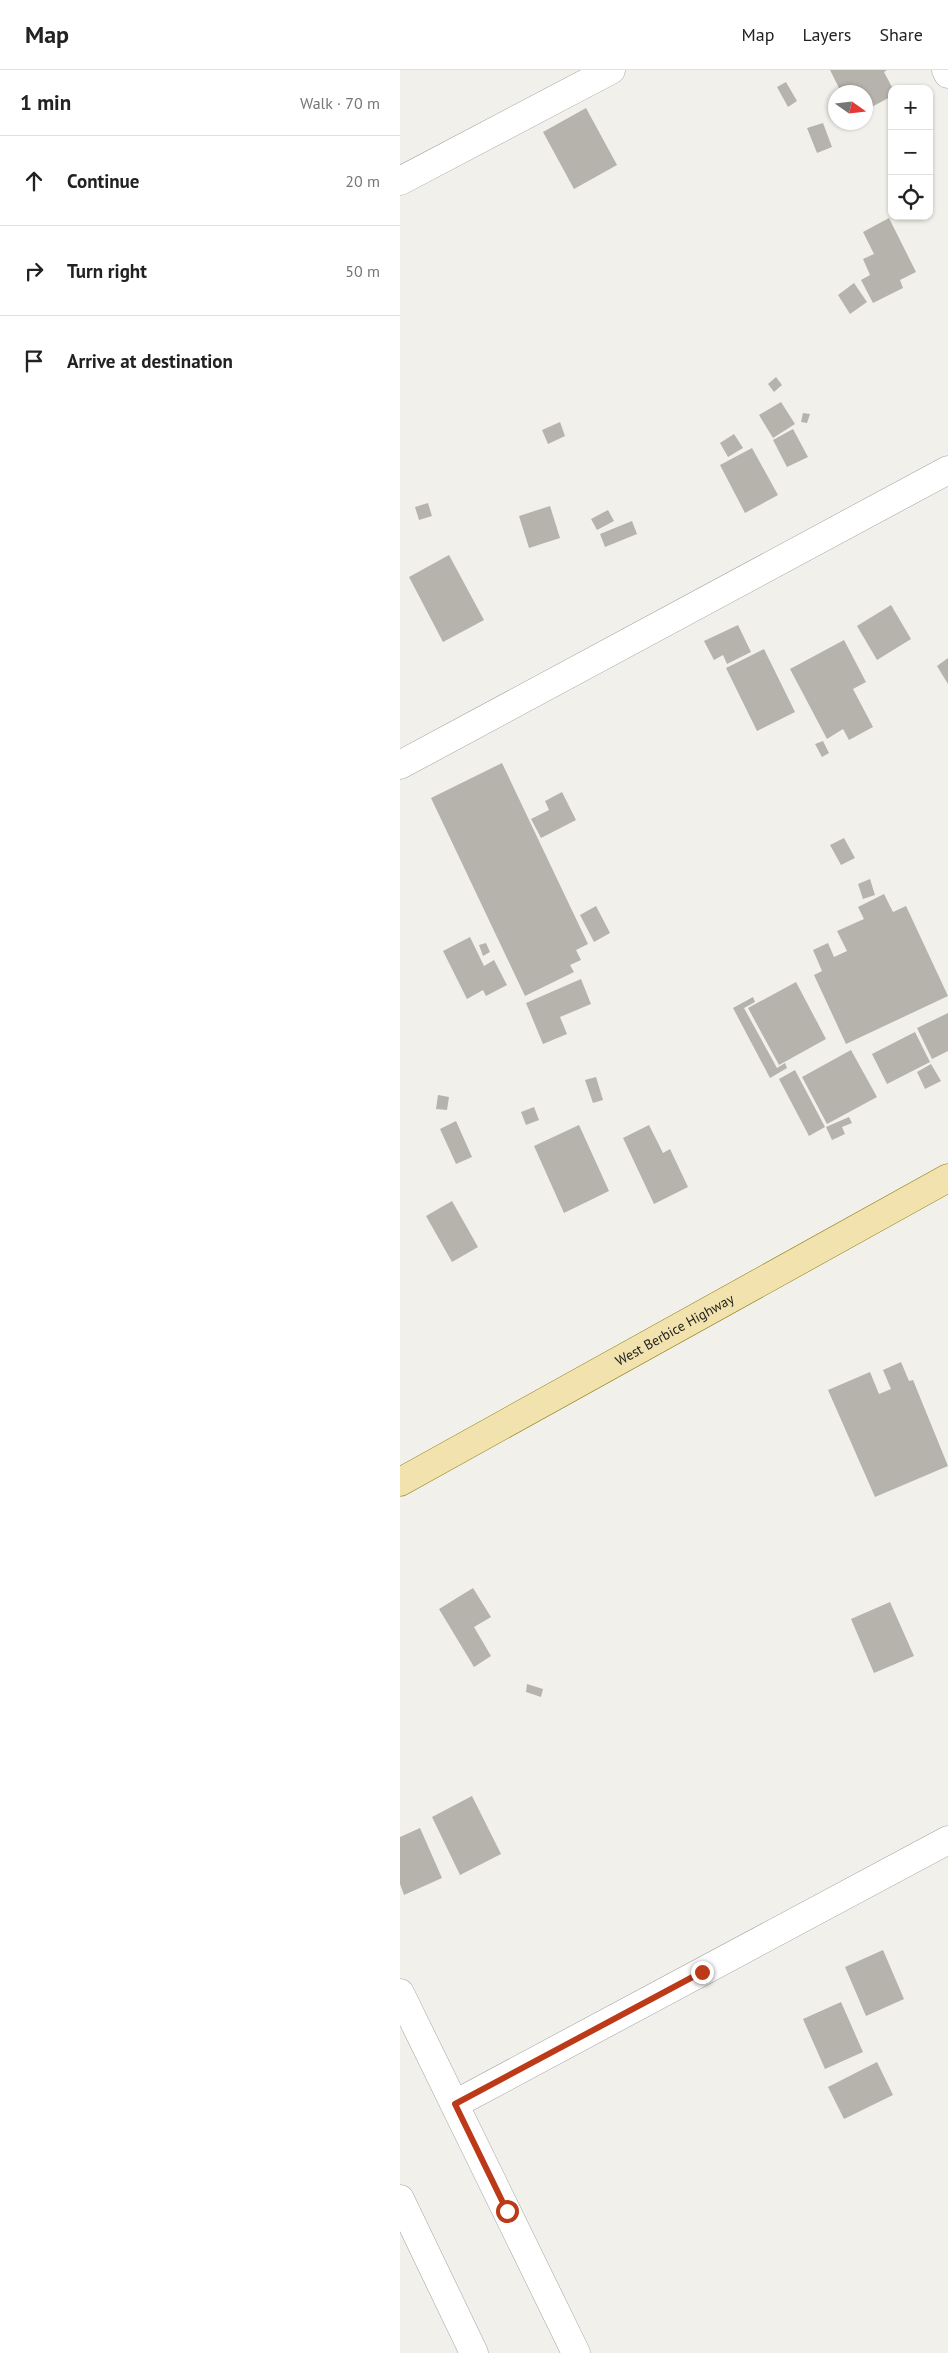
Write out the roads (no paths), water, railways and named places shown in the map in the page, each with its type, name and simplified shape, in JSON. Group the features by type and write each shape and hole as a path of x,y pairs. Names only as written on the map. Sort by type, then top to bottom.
{"main road":[{"name":"West Berbice Highway","path":"400,1482 948,1178"}],"street":[{"path":"400,181 611,70"},
{"path":"946,70 948,74"},
{"path":"400,766 948,470"},
{"path":"455,2104 948,1840"},
{"path":"400,1993 576,2353"},
{"path":"400,2199 474,2353"}]}
